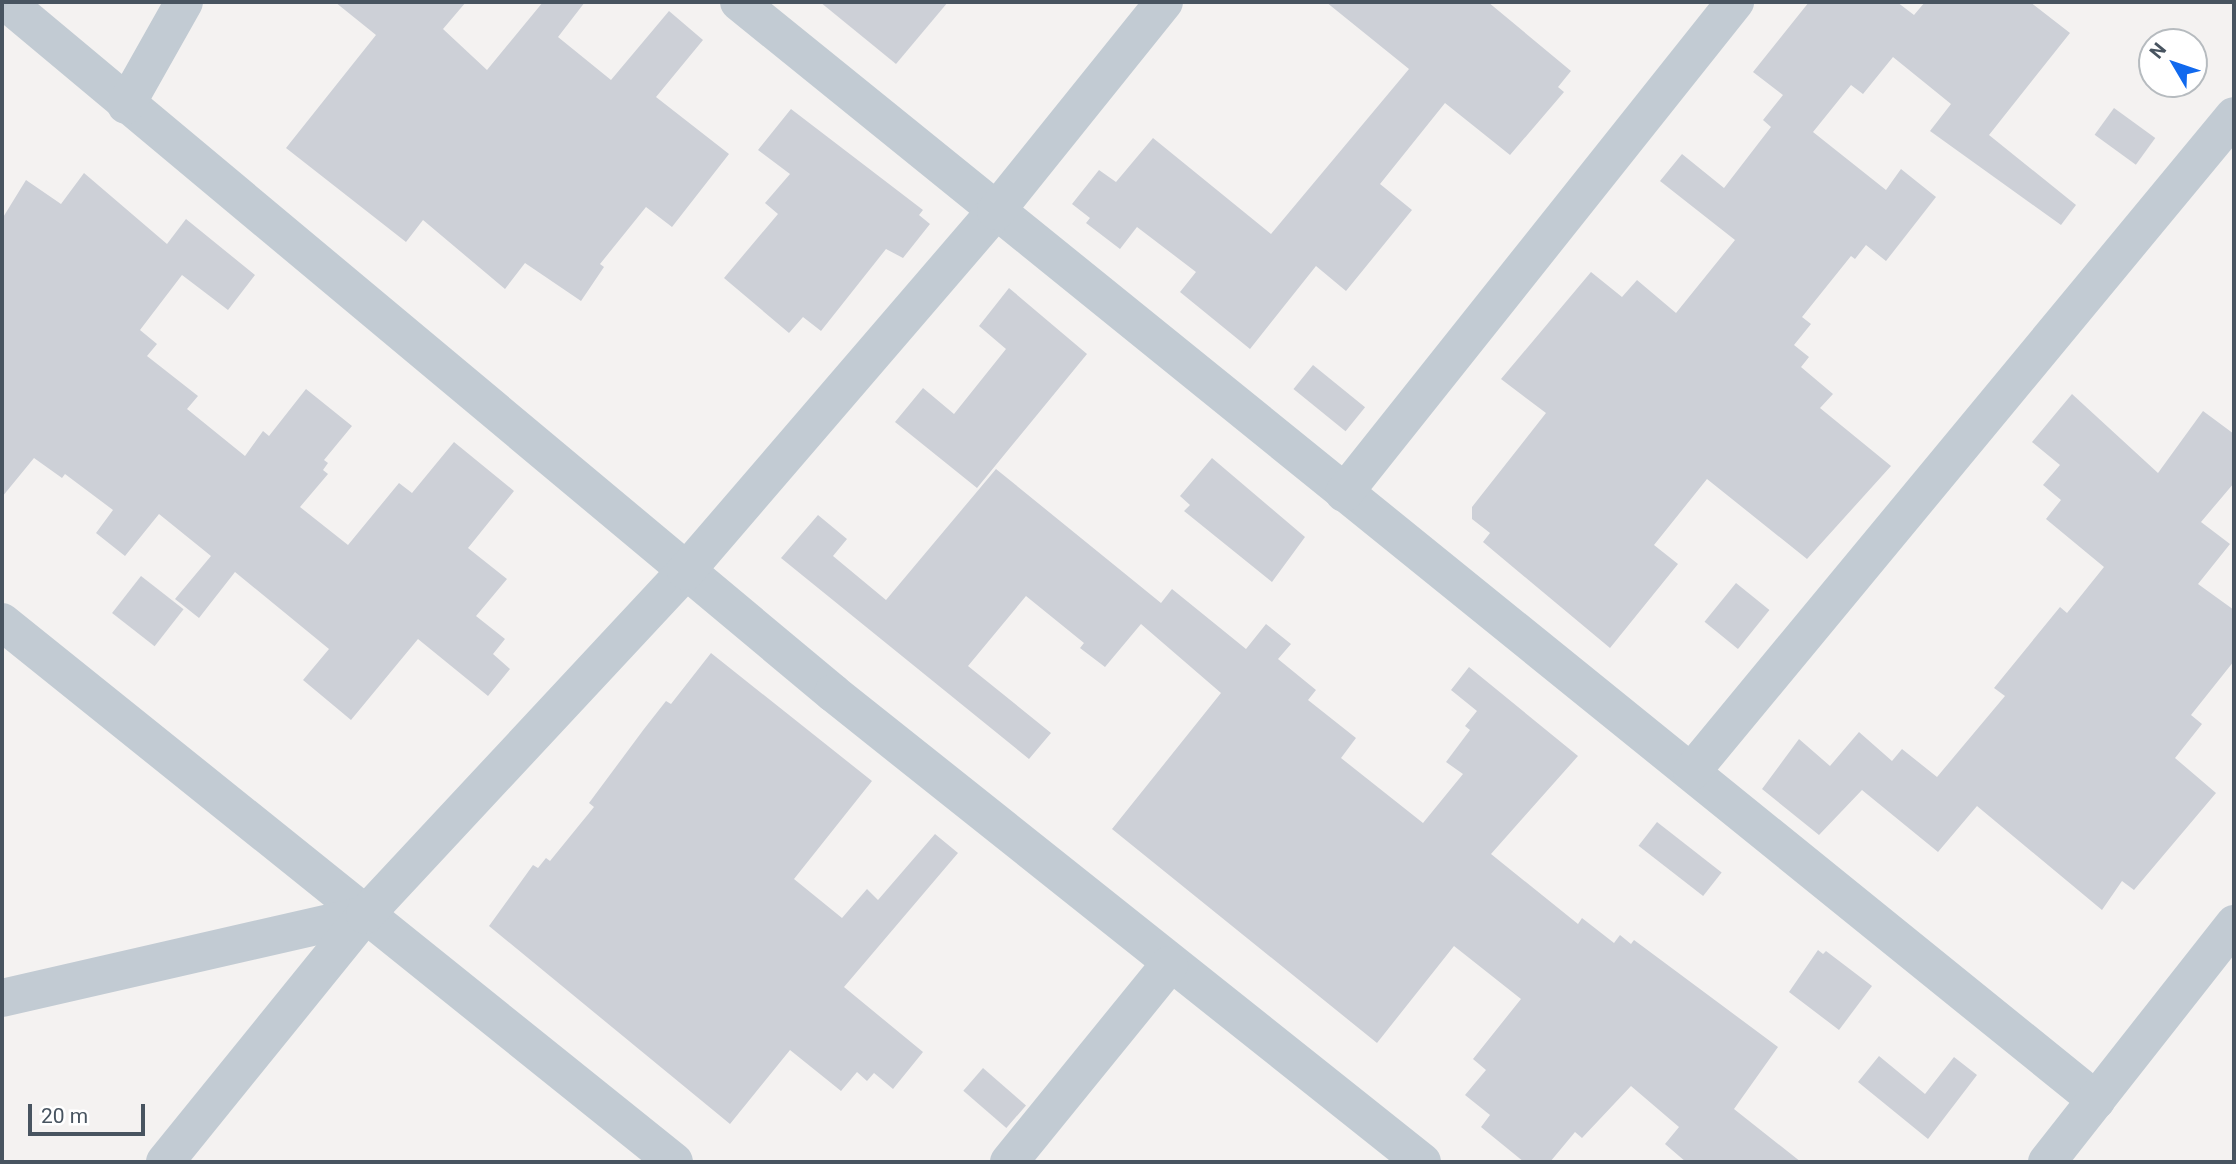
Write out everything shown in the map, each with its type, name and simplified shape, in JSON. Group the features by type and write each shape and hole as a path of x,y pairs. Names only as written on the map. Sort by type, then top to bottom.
{"street":[{"path":"6,2 686,571 1169,965 1422,1162"},
{"path":"126,105 184,2"},
{"path":"739,2 2096,1100"},
{"path":"165,1162 365,915 686,571 996,211 1164,2"},
{"path":"1344,493 1735,2"},
{"path":"1692,771 2234,116"},
{"path":"2,622 674,1162"},
{"path":"2,998 365,915"},
{"path":"2047,1162 2234,924"},
{"path":"1009,1162 1169,965"}],"building":[{"path":"335,2 466,2 443,29 487,70 543,2 585,2 558,37 611,80 669,11 703,40 656,97 729,154 672,227 646,207 600,264 604,267 581,301 525,263 505,289 423,220 406,242 286,148 376,35"},
{"path":"820,2 948,2 896,64"},
{"path":"1326,2 1488,2 1571,71 1558,87 1564,92 1510,155 1445,103 1380,184 1412,210 1346,291 1316,266 1250,349 1180,292 1196,272 1137,227 1120,249 1086,223 1090,218 1072,204 1099,170 1116,182 1153,138 1271,234 1409,69"},
{"path":"1809,2 1897,2 1914,15 1925,2 2030,2 2070,33 1989,135 2076,205 2061,225 1930,131 1951,104 1893,57 1863,94 1851,85 1813,132 1886,190 1901,169 1936,197 1886,261 1866,245 1855,259 1851,256 1802,317 1811,324 1794,345 1809,357 1801,367 1833,394 1820,408 1891,466 1807,559 1707,479 1654,545 1678,564 1610,648 1483,542 1490,533 1472,519 1472,507 1546,413 1501,379 1591,272 1622,297 1637,280 1676,313 1735,240 1660,181 1682,154 1724,188 1771,127 1763,120 1783,95 1753,72"},
{"path":"2114,108 2155,138 2136,165 2095,135"},
{"path":"791,109 923,210 919,215 930,224 903,258 886,249 821,331 803,317 789,333 724,278 778,214 765,203 790,174 758,150"},
{"path":"84,173 167,244 186,219 255,275 228,310 182,275 140,330 157,344 147,356 198,396 187,409 245,456 263,431 269,436 306,389 352,426 324,460 328,463 323,470 328,474 300,507 348,545 399,483 412,493 454,442 514,491 468,548 507,579 476,616 505,639 493,654 510,669 488,696 418,639 351,720 303,680 329,649 235,572 199,618 175,599 211,556 159,514 125,556 96,533 113,510 65,474 62,478 34,458 2,497 2,219 26,180 61,204"},
{"path":"1009,288 1087,354 977,488 895,422 923,388 954,414 1006,349 979,326"},
{"path":"1313,365 1365,407 1346,431 1293,389"},
{"path":"2072,394 2158,473 2203,411 2234,434 2234,483 2201,522 2230,544 2198,584 2234,610 2234,661 2191,715 2202,724 2175,758 2216,793 2134,890 2122,881 2102,910 1977,806 1938,852 1862,790 1819,835 1762,789 1799,739 1830,766 1859,732 1892,761 1902,749 1937,777 2005,696 1994,688 2060,607 2067,613 2104,567 2046,519 2061,500 2043,485 2060,465 2032,442"},
{"path":"1212,458 1305,537 1272,582 1184,511 1190,505 1180,496"},
{"path":"996,469 1161,603 1172,589 1246,649 1266,624 1291,644 1278,659 1316,690 1308,700 1356,738 1341,758 1423,823 1463,774 1446,762 1470,730 1465,726 1477,711 1451,690 1469,667 1578,756 1491,854 1578,924 1582,918 1614,943 1620,935 1631,944 1634,940 1778,1047 1734,1109 1801,1162 1686,1162 1665,1144 1679,1127 1631,1086 1582,1138 1575,1132 1550,1162 1524,1162 1481,1127 1490,1115 1465,1095 1486,1070 1473,1059 1521,999 1454,946 1377,1043 1112,829 1221,693 1141,624 1105,667 1080,648 1084,643 1026,596 968,666 1051,733 1029,759 781,558 818,515 847,539 833,556 886,600"},
{"path":"141,576 184,609 155,646 112,613"},
{"path":"1736,583 1769,610 1738,649 1705,622"},
{"path":"711,653 872,781 794,879 842,918 867,889 878,900 935,834 958,853 844,987 923,1052 893,1089 874,1073 867,1081 857,1072 841,1091 790,1050 730,1124 489,926 533,865 538,868 546,858 550,861 594,807 589,803 644,729 666,701 671,704"},
{"path":"1657,822 1722,872 1703,896 1639,846"},
{"path":"1818,950 1823,954 1826,951 1872,986 1839,1030 1789,992"},
{"path":"1879,1056 1925,1094 1954,1057 1977,1075 1928,1139 1858,1082"},
{"path":"983,1068 1026,1105 1006,1128 963,1091"}]}
